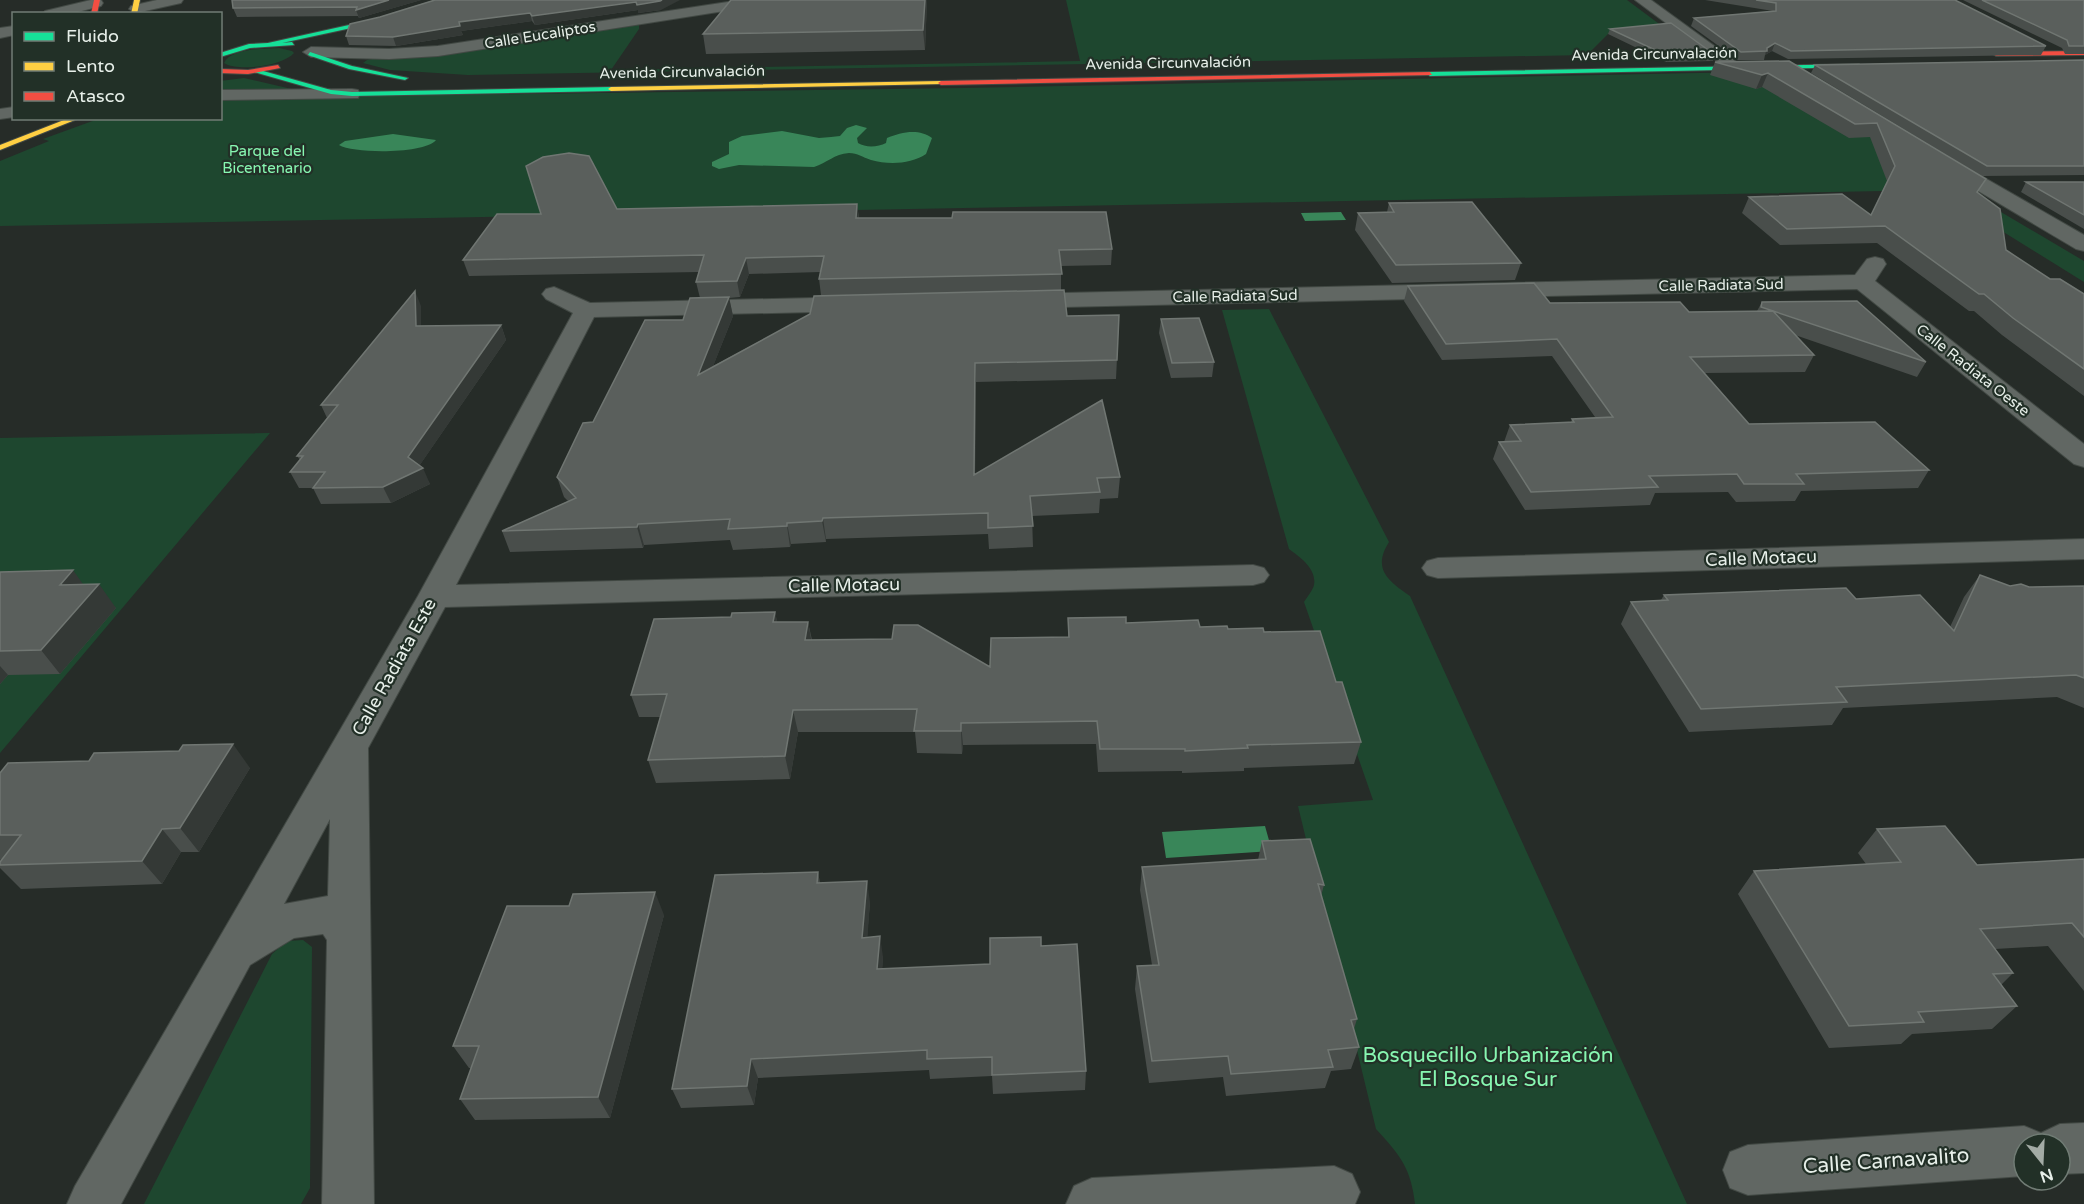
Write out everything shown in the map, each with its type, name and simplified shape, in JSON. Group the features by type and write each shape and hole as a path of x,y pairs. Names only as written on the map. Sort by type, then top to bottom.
{"main road":[{"path":"222,78 294,63 335,36 443,0"},
{"path":"222,55 377,21"},
{"path":"222,42 266,44"},
{"name":"Avenida Circunvalación","path":"266,44 299,44 311,52 359,70 419,78 1721,58 1781,63 1871,61"},
{"path":"2055,53 2083,60 1984,59 2055,53"},
{"name":"Avenida Circunvalación","path":"252,71 331,92 352,94 1738,69 1781,63"},
{"path":"222,71 252,71"},
{"path":"0,148 72,120"}],"street":[{"path":"136,7 176,0"},
{"path":"704,10 720,0"},
{"name":"Calle Eucaliptos","path":"311,52 389,54 438,51 768,0"},
{"path":"1642,0 1738,69"},
{"path":"62,12 96,6"},
{"path":"2026,39 2055,53"},
{"path":"1781,63 1818,86"},
{"path":"222,95 352,94"},
{"path":"1928,153 2084,244"},
{"path":"1977,183 2013,183"},
{"name":"Calle Radiata Sud","path":"992,301 1868,273"},
{"name":"Calle Radiata Oeste","path":"1868,273 2084,459"},
{"path":"554,294 586,310 884,303"},
{"name":"Calle Radiata Este","path":"348,1204 350,747 434,596 586,310"},
{"name":"Calle Motacu","path":"1438,568 2084,549"},
{"name":"Calle Motacu","path":"434,596 1253,575"},
{"path":"93,1204 350,747"},
{"path":"233,955 269,928 303,916 333,914 349,935"},
{"name":"Calle Carnavalito","path":"1748,1170 2012,1153"},
{"path":"1092,1204 1334,1192"}],"green space":[{"path":"1066,0 1627,0 1666,29 1612,30 1587,55 468,75 390,70 363,63 377,58 639,24 639,29 611,70 1080,61"},
{"path":"279,48 294,53 288,58 260,66 239,67 224,63 233,54 257,49"},
{"name":"Parque del Bicentenario","path":"1749,72 1767,74 2084,261 2084,282 1936,190 0,226 0,161 49,141 43,139 95,120 222,120 222,98 963,88"},
{"path":"244,78 296,90 222,91 222,81"},
{"name":"Bosquecillo Urbanización El Bosque Sur","path":"1269,309 1389,542 1382,560 1385,574 1410,596 1687,1204 1415,1204 1411,1181 1403,1163 1376,1129 1298,806 1373,800 1304,602 1313,587 1313,574 1307,564 1289,549 1222,310"},
{"path":"270,433 0,753 0,438"},
{"path":"303,940 312,947 310,1188 301,1204 144,1204 272,954 287,941"}],"shaded area":[{"path":"856,125 867,128 857,138 858,143 865,146 883,144 886,143 887,138 910,132 921,133 932,138 926,154 900,163 878,162 849,153 839,155 814,167 739,165 719,169 712,166 712,162 729,154 729,142 742,136 782,131 819,138 831,137 840,136 847,128"},
{"path":"393,134 436,140 418,148 389,151 359,150 339,145 345,141"},
{"path":"1341,212 1346,220 1305,221 1301,213"},
{"path":"1265,826 1272,851 1166,858 1162,832"}],"building":[{"path":"232,0 389,0 356,10 357,7 233,8"},
{"path":"435,0 662,0 637,5 636,2 532,16 530,13 459,22 460,26 393,37 346,36 350,24"},
{"path":"731,0 925,0 923,30 703,34"},
{"path":"1756,0 1955,0 2046,46 1791,51 1775,43 1767,48 1767,51 1741,52 1694,18 1776,11 1776,3"},
{"path":"1982,0 2084,0 2084,46 2069,46 2067,40"},
{"path":"1671,23 1715,55 1668,56 1610,29"},
{"path":"2084,60 2084,166 1987,166 1815,65"},
{"path":"1789,61 1986,179 1977,192 2000,209 2006,250 2050,279 2060,279 2084,294 2084,369 2013,318 1984,294 1979,294 1885,226 1787,229 1749,197 1842,194 1871,215 1895,166 1877,123 1855,124 1768,73 1762,75 1715,62"},
{"path":"569,153 589,156 617,209 857,204 856,218 952,218 953,212 1106,212 1112,249 1059,250 1062,274 819,279 824,256 746,258 737,281 696,282 704,255 463,260 497,214 541,214 526,166 543,157"},
{"path":"2026,182 2084,182 2084,215"},
{"path":"1472,202 1521,263 1396,265 1358,213 1394,212 1389,203"},
{"path":"1534,283 1550,303 1680,302 1689,312 1773,311 1814,355 1690,357 1749,424 1875,422 1929,470 1796,474 1804,484 1744,484 1737,474 1649,476 1658,487 1531,492 1499,442 1521,441 1510,425 1574,422 1572,419 1613,417 1557,339 1446,344 1408,286"},
{"path":"1064,290 1067,316 1119,315 1117,360 975,363 974,475 1102,400 1120,477 1097,478 1100,492 1030,496 1033,526 988,528 988,513 823,518 822,521 787,523 787,526 728,529 730,519 638,524 637,527 502,531 576,498 557,477 583,423 593,422 645,320 683,320 690,298 729,297 698,375 810,314 814,296"},
{"path":"415,291 416,326 501,325 408,457 423,468 383,487 313,488 325,472 290,472 303,456 297,456 338,405 321,405"},
{"path":"1857,301 1926,362 1761,307 1762,302"},
{"path":"1199,318 1214,362 1172,363 1161,319"},
{"path":"73,570 60,585 99,584 41,650 0,651 0,572"},
{"path":"1980,575 2010,586 2021,584 2029,587 2084,586 2084,678 2076,675 1836,687 1847,702 1701,709 1631,602 1668,600 1664,595 1846,588 1856,599 1920,595 1954,631"},
{"path":"775,612 773,622 808,622 805,640 892,639 894,625 918,625 990,667 991,638 1069,637 1068,618 1126,617 1126,623 1198,620 1200,627 1263,628 1264,632 1320,631 1336,682 1342,682 1361,742 1247,745 1248,748 1185,751 1185,749 1100,749 1097,721 961,723 961,731 914,731 917,709 793,710 785,756 648,760 667,694 631,695 654,619 731,617 732,613"},
{"path":"233,744 180,828 162,829 142,861 0,865 21,835 0,835 0,773 8,763 89,761 94,753 179,751 183,745"},
{"path":"1945,826 1977,865 2084,859 2084,937 2072,923 1980,929 2013,973 1993,974 2017,1006 1918,1012 1924,1022 1849,1026 1754,871 1901,862 1877,829"},
{"path":"1310,839 1324,885 1318,884 1357,1019 1351,1020 1359,1047 1328,1050 1333,1067 1231,1074 1228,1056 1152,1061 1137,966 1159,965 1142,867 1266,859 1262,841"},
{"path":"818,872 817,883 867,881 862,938 880,936 877,969 990,964 990,938 1041,937 1041,946 1077,944 1086,1071 992,1075 992,1057 927,1059 927,1050 751,1059 747,1086 672,1089 715,875"},
{"path":"655,892 598,1097 460,1099 479,1046 453,1046 507,906 569,906 573,894"}],"traffic: fast":[{"path":"271,43 377,21 443,0"},
{"path":"222,54 249,46 292,44"},
{"path":"310,54 351,68 405,78"},
{"path":"1430,74 1859,66"},
{"path":"256,71 331,92 352,94 611,89"}],"traffic: slow":[{"path":"134,12 137,0"},
{"path":"611,89 941,83"},
{"path":"0,148 72,120"}],"traffic: jam":[{"path":"94,12 97,0"},
{"path":"1996,54 2084,53"},
{"path":"222,71 248,72 278,67"},
{"path":"941,83 1430,74"}]}
